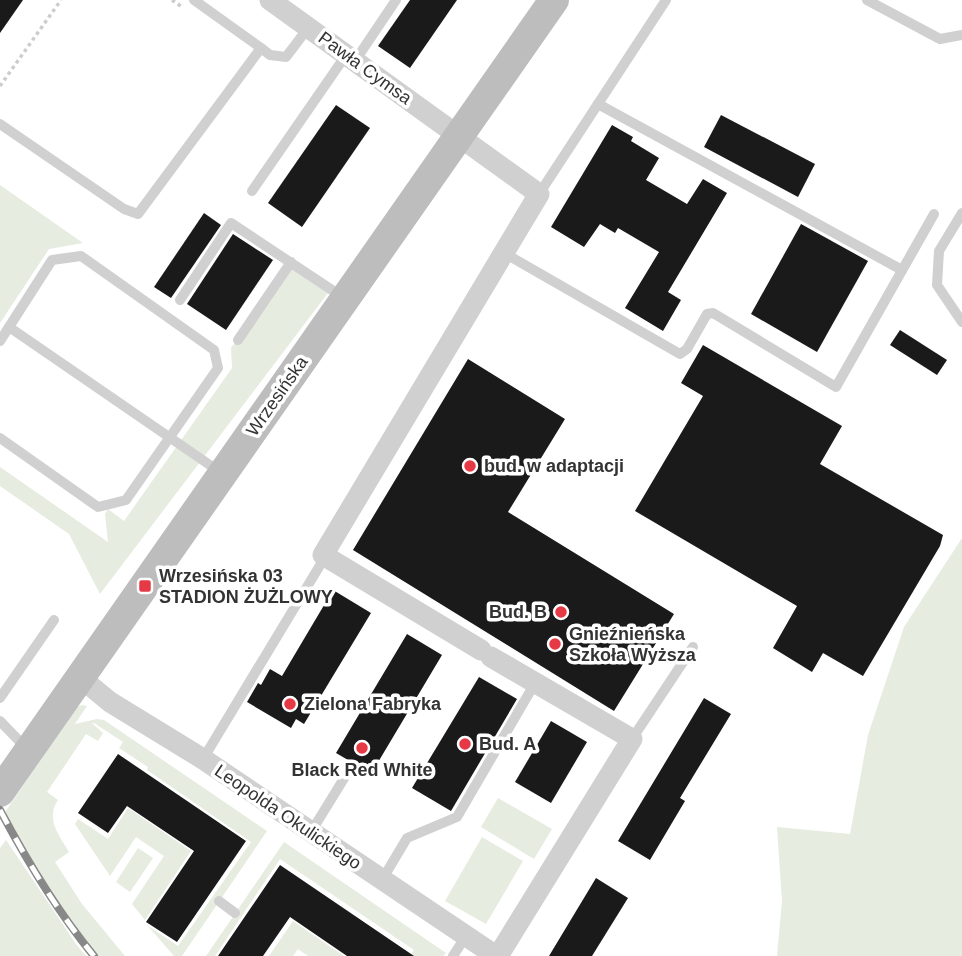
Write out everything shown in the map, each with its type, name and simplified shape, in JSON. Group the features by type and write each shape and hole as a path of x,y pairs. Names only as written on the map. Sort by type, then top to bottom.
{"street":[{"name":"Pawła Cymsa","path":"270,0 539,194"},
{"name":"Wrzesińska","path":"0,792 554,0"},
{"path":"539,194 323,555 486,654 632,738"},
{"name":"Leopolda Okulickiego","path":"80,678 110,702 202,759 497,956 632,738"}],"lane":[{"path":"194,0 270,55 286,57 309,28"},
{"path":"252,191 396,0"},
{"path":"539,194 666,0"},
{"path":"867,0 940,39 962,35"},
{"path":"0,124 124,209 138,214 261,48"},
{"path":"598,104 902,270"},
{"path":"962,213 939,251 937,285 962,322"},
{"path":"504,253 680,354 687,349 708,314 713,313 836,387 934,214"},
{"path":"180,300 231,223 345,299"},
{"path":"0,341 52,260 81,256 214,350 218,368 126,500 98,507 0,438"},
{"path":"238,340 291,262"},
{"path":"9,327 223,474"},
{"path":"202,759 325,557"},
{"path":"0,698 54,620"},
{"name":"Leopolda Okulickiego","path":"632,738 693,647"},
{"path":"382,880 407,838 457,817 535,683"},
{"path":"0,721 29,751"},
{"path":"311,832 351,767"},
{"path":"219,901 235,913"},
{"path":"453,956 466,936"}],"path":[{"path":"0,86 61,0"}],"shaded area":[{"path":"0,185 83,243 49,249 0,323"},
{"path":"291,262 331,289 100,594 69,534 0,486 0,467 108,542 105,514 108,509 124,521 232,368 231,348"},
{"path":"962,538 962,956 777,956 782,901 777,827 850,834 868,735 904,627"},
{"path":"87,706 75,724 104,720 267,831 182,956 174,956 147,925 178,946 251,842 147,770 148,767 119,748 123,742 92,723 103,733 98,741 86,734 47,792 58,800 54,807 53,820 69,852 55,862 82,904 125,956 94,956 59,910 3,815 77,707"},
{"path":"498,798 552,829 534,859 481,827"},
{"path":"128,808 191,851 145,920 132,904 164,856 136,837 110,876 75,824 78,819 108,839"},
{"path":"482,837 523,861 486,924 445,901"},
{"path":"6,840 86,956 0,956 0,848"},
{"path":"284,842 446,953 443,956 410,956 414,950 280,859 215,956 206,956"},
{"path":"138,848 153,858 130,892 116,882"},
{"path":"293,921 344,956 308,956 298,949 293,956 269,956"}],"building":[{"path":"0,0 23,0 0,33"},
{"path":"410,0 457,0 410,68 378,46"},
{"path":"336,105 370,128 302,227 268,203"},
{"path":"721,115 815,164 798,197 704,147"},
{"path":"612,125 633,137 631,141 659,158 646,180 687,204 703,179 727,193 668,292 681,300 663,331 625,308 659,252 618,228 615,233 600,224 584,247 551,227"},
{"path":"204,213 221,225 171,298 154,287"},
{"path":"801,224 868,261 817,352 751,314"},
{"path":"233,234 273,260 226,330 187,304"},
{"path":"900,330 947,360 937,375 890,345"},
{"path":"703,345 842,426 820,464 943,535 940,546 863,676 823,653 812,672 773,648 797,606 635,511 703,396 681,383"},
{"path":"468,359 565,419 508,512 674,614 614,711 353,550"},
{"path":"333,590 371,613 304,724 296,719 291,728 247,702 270,669 282,676"},
{"path":"407,634 442,655 371,774 354,760 348,760 336,753"},
{"name":"Bud. A","path":"479,677 517,699 451,811 412,788"},
{"path":"704,698 731,714 680,798 685,801 650,860 618,841"},
{"path":"551,721 587,742 551,803 515,782"},
{"path":"118,754 246,841 177,942 146,922 194,851 127,806 108,833 78,813"},
{"path":"280,865 414,956 347,956 290,917 263,956 218,956"},
{"path":"596,878 628,898 592,956 549,956"}],"railway":[{"path":"0,810 43,885 94,956"}],"place":[{"name":"bud. w adaptacji","path":"470,466"},
{"name":"Wrzesińska 03 STADION ŻUŻLOWY","path":"145,586"},
{"name":"Bud. B","path":"561,612"},
{"name":"Gnieźnieńska Szkoła Wyższa","path":"555,644"},
{"name":"Zielona Fabryka","path":"290,704"},
{"name":"Bud. A","path":"465,744"},
{"name":"Black Red White","path":"362,748"}]}
